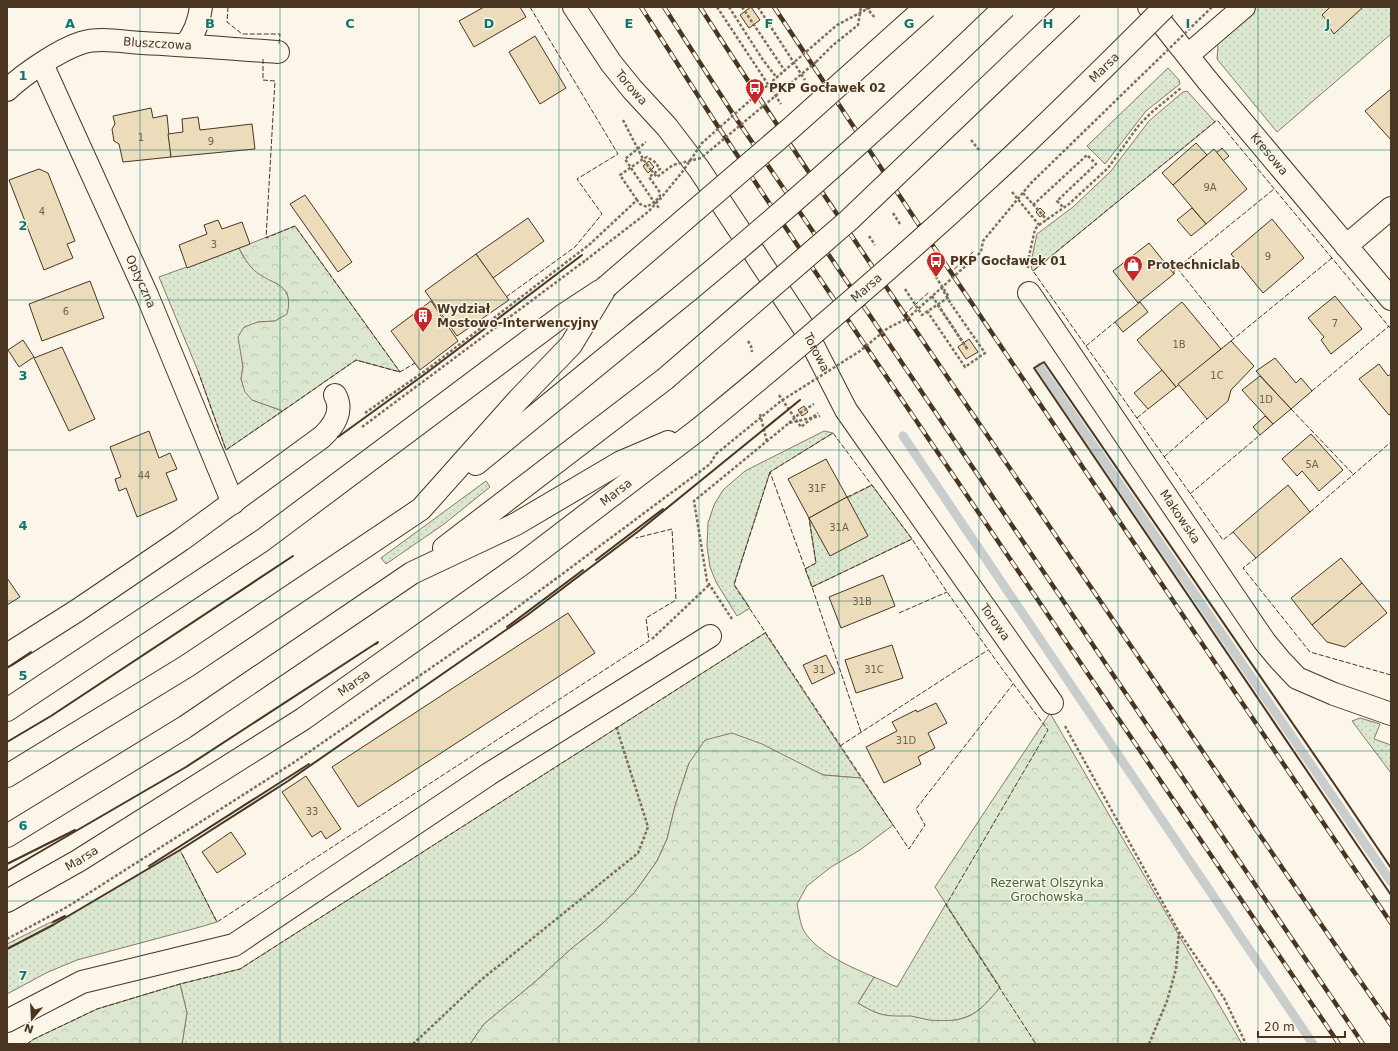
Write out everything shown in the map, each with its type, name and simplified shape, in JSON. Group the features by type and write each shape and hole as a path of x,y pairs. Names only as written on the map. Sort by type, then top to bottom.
{"main road":[{"path":"185,45 193,36 201,7"},
{"name":"Torowa","path":"574,7 611,63 632,89 667,127 699,169 804,328 846,410 1052,703"},
{"path":"7,710 263,540 556,321 606,287 791,128 926,7"},
{"path":"7,776 187,666 421,509 686,293 804,193 945,65 1005,7"},
{"path":"7,836 185,727 412,573 665,379 849,220 1072,7"},
{"name":"Kresowa","path":"1149,7 1391,299"},
{"name":"Marsa","path":"7,901 78,861 303,719 522,564 699,429 812,335 947,217 1067,104 1165,7"},
{"path":"1185,49 1244,7"},
{"name":"Bluszczowa","path":"7,90 42,64 69,48 81,43 97,40 278,52"},
{"name":"Optyczna","path":"42,64 147,295 233,503"},
{"path":"1346,246 1391,208"},
{"path":"421,509 519,399 571,345 606,287"},
{"name":"Makowska","path":"1029,293 1265,642 1280,660 1298,678 1334,694 1391,714"},
{"path":"7,654 78,610 181,540 322,437 331,429 338,415 338,401 335,395"},
{"path":"412,573 516,524 621,462 699,429"},
{"path":"7,1021 82,982 234,944 482,779 710,636"}],"path":[{"path":"729,7 777,78"},
{"path":"742,7 785,71"},
{"path":"646,163 657,177 673,165 702,158 816,62 833,44 858,25 861,7"},
{"path":"586,260 648,212 661,198 702,143 837,25 871,7"},
{"path":"716,454 781,401 860,352 888,328 908,318 981,252 983,241 1031,183 1212,7"},
{"path":"1185,49 1194,27 1185,49"},
{"path":"1039,225 1070,204 1108,168 1139,125 1152,112 1183,87"},
{"path":"650,146 647,141 625,159 654,202"},
{"path":"1033,205 1087,155 1096,164 1057,201 1064,208"},
{"path":"637,200 620,176 643,159"},
{"path":"1023,193 1047,220"},
{"path":"927,312 965,367 985,353 941,287"},
{"path":"932,296 968,350 938,305"},
{"path":"784,402 801,427 820,412"},
{"path":"735,624 707,581 694,501 806,409"},
{"path":"789,423 846,410"},
{"path":"647,644 709,585"},
{"path":"413,1044 481,980 638,853 648,827 608,699"},
{"path":"1052,703 1179,932 1224,998 1246,1044"},
{"path":"1149,1044 1167,1001 1176,969 1179,932"}],"green space":[{"path":"1255,7 1391,7 1391,34 1277,132 1217,59 1218,47 1215,40"},
{"path":"1168,68 1179,80 1180,84 1146,111 1105,164 1087,146"},
{"path":"1187,91 1215,122 1033,271 1031,262 1037,234 1073,207 1111,171 1149,121 1183,92"},
{"path":"295,226 400,372 356,360 283,411 252,400 245,392 241,379 243,367 238,337 244,327 258,322 275,321 287,314 289,304 288,296 281,286 252,269 239,248"},
{"path":"239,248 246,260 277,282 287,295 289,303 288,314 276,321 258,322 242,355 243,367 241,379 252,400 283,411 226,450 198,371 159,277"},
{"path":"824,431 833,433 770,472 734,584 750,608 737,616 716,582 710,567 707,546 708,523 714,505 723,490 745,471"},
{"path":"486,481 490,487 444,524 386,564 381,558"},
{"path":"872,485 912,539 812,587 805,569 816,563 809,518"},
{"path":"765,633 861,778 823,775 794,761 689,763 675,806 667,839 657,861 635,892 602,924 484,1024 470,1044 182,1044 187,1013 180,984 240,969"},
{"name":"Rezerwat Olszynka Grochowska","path":"1050,713 1242,1044 470,1044 484,1024 602,924 635,892 657,861 667,839 675,806 689,763 705,740 732,733 762,744 823,775 861,778 893,825 860,850 831,867 807,886 797,904 804,931 817,946 836,959 874,977 858,1003 872,1011 889,1016 911,1016 942,1021 962,1019 970,1016 985,1005 1000,987 935,887"},
{"path":"1360,718 1380,724 1374,739 1391,745 1391,773 1352,721"},
{"path":"180,850 217,922 77,960 48,972 7,994 7,944 51,922 53,925"},
{"path":"970,863 1013,972 986,1004 967,1017 956,1020 925,1020 912,1017 889,1016 868,1009 858,1003 874,977 897,987"},
{"path":"180,984 187,1013 182,1044 27,1044 34,1039 97,1009"}],"building":[{"path":"484,7 520,7 526,17 474,47 459,21"},
{"path":"751,7 760,20 749,28 740,15"},
{"path":"1330,7 1363,7 1334,34 1329,27 1331,25 1322,15"},
{"path":"535,36 566,88 540,104 509,52"},
{"path":"1391,89 1391,140 1365,111"},
{"path":"151,108 153,118 167,115 171,157 123,162 119,144 114,141 112,129 115,124 113,116"},
{"path":"198,117 200,130 252,124 255,149 171,157 168,134 183,132 182,119"},
{"path":"1196,143 1207,155 1173,185 1162,173"},
{"path":"1222,148 1229,156 1223,161 1216,153"},
{"path":"1214,149 1247,189 1206,224 1173,185"},
{"path":"649,161 654,167 648,173 643,166"},
{"path":"39,169 48,173 75,241 67,244 73,258 44,270 9,180"},
{"path":"305,195 352,262 338,272 290,204"},
{"path":"1040,208 1045,213 1040,217 1036,212"},
{"path":"1192,208 1206,224 1191,236 1177,220"},
{"path":"528,218 544,241 493,278 476,254"},
{"path":"1272,219 1304,258 1263,293 1231,254"},
{"path":"218,220 222,229 242,222 250,244 187,268 179,245 207,234 204,225"},
{"path":"1149,243 1174,274 1138,303 1113,271"},
{"path":"476,254 509,300 457,336 425,291"},
{"path":"90,281 104,318 42,341 29,304"},
{"path":"1335,296 1362,329 1331,354 1321,340 1324,337 1308,318"},
{"name":"Wydział Mostowo-Interwencyjny","path":"431,301 458,341 420,370 391,331"},
{"path":"1140,302 1148,312 1123,332 1115,322"},
{"path":"1182,302 1221,349 1176,387 1137,340"},
{"path":"969,339 978,352 966,359 958,347"},
{"path":"23,340 34,357 19,367 8,350"},
{"path":"1231,341 1254,366 1231,390 1228,401 1207,419 1178,384"},
{"path":"62,347 95,419 69,431 34,358"},
{"path":"1275,358 1296,383 1301,378 1312,391 1291,409 1256,371"},
{"path":"1379,364 1388,376 1391,374 1391,414 1389,415 1359,379"},
{"path":"1162,370 1176,387 1148,409 1134,393"},
{"path":"1260,376 1291,409 1273,424 1242,390"},
{"path":"804,406 808,412 802,416 798,410"},
{"path":"1265,416 1273,424 1260,435 1253,427"},
{"path":"149,431 159,458 170,453 177,469 166,473 177,500 137,517 126,488 119,491 115,479 121,477 110,447"},
{"path":"1311,434 1343,470 1319,491 1302,471 1297,476 1282,459"},
{"path":"826,459 847,497 809,518 788,479"},
{"path":"1288,485 1310,512 1256,558 1233,532"},
{"path":"847,497 868,536 830,556 809,518"},
{"path":"1341,558 1362,583 1312,625 1291,598"},
{"path":"883,575 895,606 841,628 829,597"},
{"path":"7,578 20,597 7,605"},
{"path":"1362,583 1387,613 1345,647 1327,642 1312,625"},
{"path":"568,613 595,653 358,807 332,767"},
{"path":"892,645 903,678 856,693 845,660"},
{"path":"826,655 835,673 812,684 803,665"},
{"path":"936,703 947,723 928,733 935,748 918,757 921,764 884,783 866,747 897,731 892,722 916,710 917,712"},
{"path":"306,776 341,829 326,839 321,831 312,837 282,792"},
{"path":"231,832 246,854 217,873 202,852"}],"waterway":[{"path":"1040,367 1391,882"},
{"path":"903,436 1313,1044"}],"railway":[{"path":"641,7 715,122 812,267 1339,1044"},
{"path":"664,7 735,117 1363,1044"},
{"path":"700,7 869,261 1233,796 1391,1025"},
{"path":"774,7 925,234 1391,923"}],"fence":[{"path":"228,7 227,22 242,34 280,34 279,44"},
{"path":"506,297 575,247 602,214 577,179 618,154 530,7"},
{"path":"263,59 263,80 275,81 266,238 295,226 400,372"},
{"path":"1233,532 1223,540 1033,271 1217,120 1391,329"},
{"path":"1177,268 1274,189"},
{"path":"949,274 974,251"},
{"path":"1231,341 1332,258"},
{"path":"1174,274 1174,271 1177,268 1234,339"},
{"path":"904,315 929,292"},
{"path":"1086,346 1115,322"},
{"path":"1312,391 1389,326"},
{"path":"198,371 226,450 356,360 400,372 415,363"},
{"path":"1137,418 1148,409"},
{"path":"1291,409 1354,475"},
{"path":"1164,457 1207,419"},
{"path":"861,732 812,587 770,472 833,433 912,539 947,592 1048,730 946,905 1036,1044"},
{"path":"1190,494 1260,435"},
{"path":"1310,512 1391,442"},
{"path":"770,472 734,585 909,849 925,825 916,809 1013,684"},
{"path":"847,497 872,485"},
{"path":"805,569 816,563 809,518"},
{"path":"182,854 217,922 649,641 646,618 676,600 672,529 636,538"},
{"path":"812,587 912,539"},
{"path":"1256,558 1243,568 1310,652 1391,675"},
{"path":"899,613 947,592"},
{"path":"27,1044 34,1039 97,1009 180,984 240,969 765,633"},
{"path":"840,746 988,650"}],"wall":[{"path":"338,437 425,374 582,255"},
{"path":"1391,868 1044,362 1034,368 1391,895"},
{"path":"7,949 53,925 180,850 288,781 526,616 640,530 800,400"},
{"path":"596,560 663,509"},
{"path":"7,742 51,716 293,556"},
{"path":"507,627 583,570"},
{"path":"7,871 186,767 378,642 376,644"},
{"path":"7,668 31,652"},
{"path":"149,866 309,764"},
{"path":"7,864 75,830"},
{"path":"53,922 65,916"}],"place":[{"name":"PKP Gocławek 02","path":"755,105"},
{"name":"PKP Gocławek 01","path":"936,278"},
{"name":"Protechniclab","path":"1133,282"},
{"name":"Wydział Mostowo-Interwencyjny","path":"423,333"}]}
